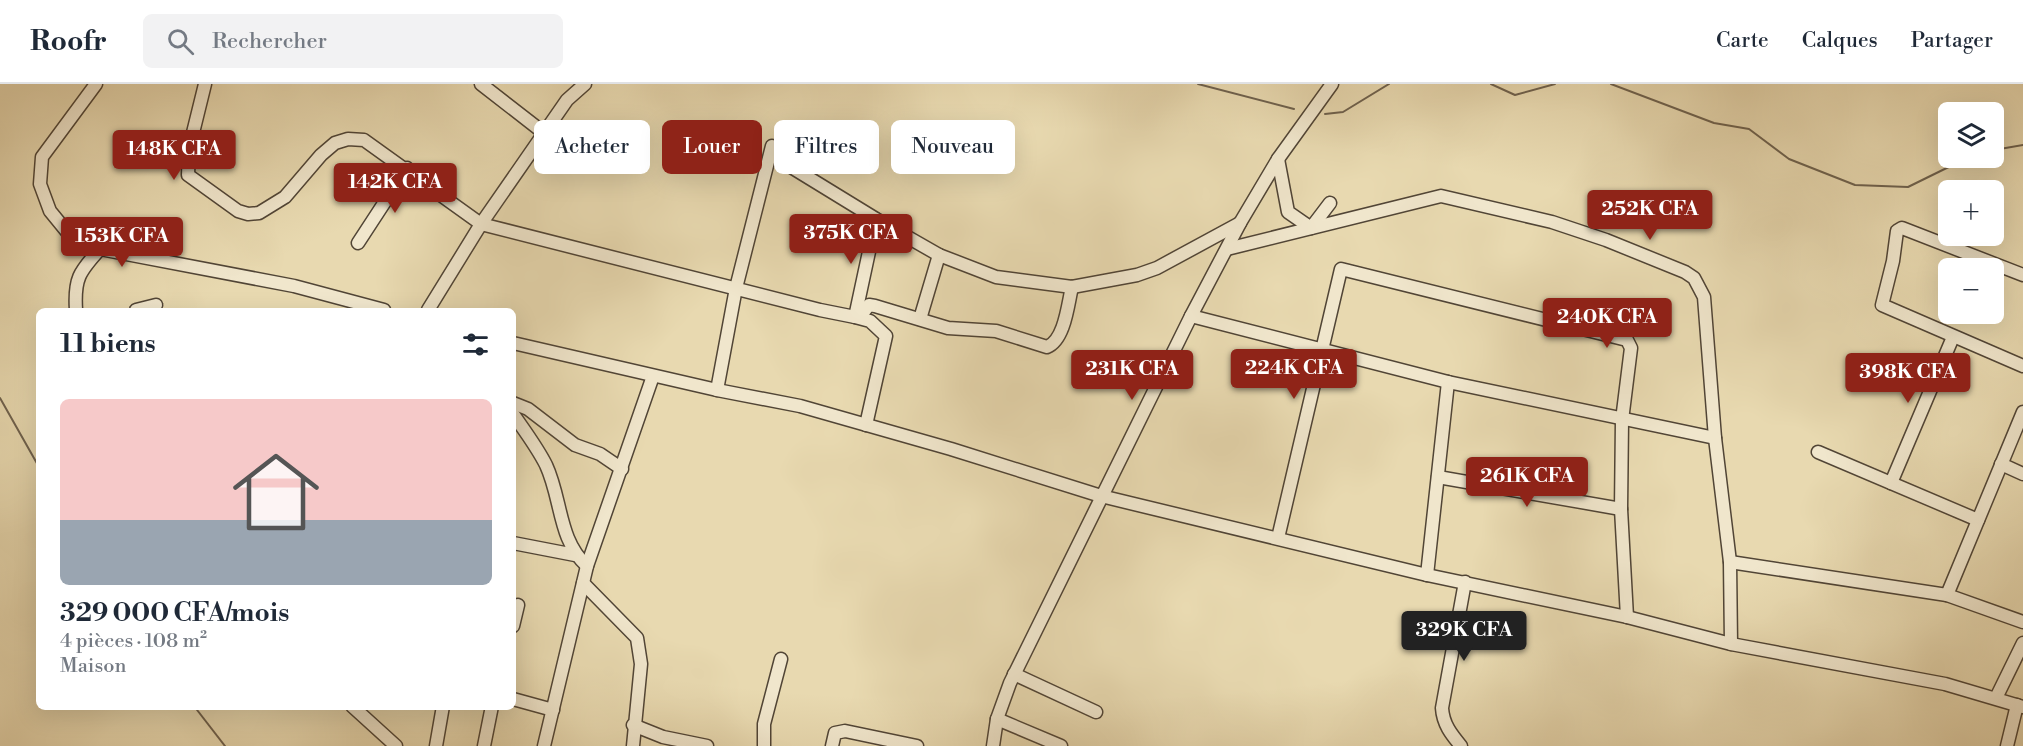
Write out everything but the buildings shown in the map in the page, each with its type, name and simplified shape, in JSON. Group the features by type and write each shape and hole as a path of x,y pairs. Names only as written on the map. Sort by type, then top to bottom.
{"street":[{"path":"96,84 42,157 39,171 43,195 60,225 68,233 100,249 294,286 376,308"},
{"path":"205,84 186,170 188,175 237,211 248,214 259,213 285,196 321,155 335,143 348,139 364,140 407,168 481,224 870,321 886,336 866,425"},
{"path":"481,84 534,125"},
{"path":"553,120 567,100 585,84"},
{"path":"993,746 998,719 1014,674 1191,316 1240,223 1278,159 1332,84"},
{"path":"717,390 736,288 772,146 783,162 876,219 939,255 996,277 1072,287 1157,268 1240,223"},
{"path":"429,308 481,224 534,147"},
{"path":"1278,159 1288,212 1311,228 1330,203"},
{"path":"358,243 407,168"},
{"path":"1227,249 1441,196 1552,222 1606,240 1685,272 1701,287 1704,297 1715,438 1730,562 1731,644"},
{"path":"855,317 876,219"},
{"path":"2023,275 1905,228 1899,229 1882,305 2023,366"},
{"path":"76,308 75,288 79,274 100,249"},
{"path":"920,319 939,255"},
{"path":"1278,538 1341,269 1627,339 1631,348 1622,420 1621,509 1627,617"},
{"path":"855,317 862,314 869,305 948,328 996,331 1047,347 1056,340 1061,329 1072,287"},
{"path":"144,308 156,305"},
{"path":"1191,316 1448,382 1715,438"},
{"path":"1891,483 1953,337"},
{"path":"516,344 653,376 800,406 951,448 1101,496 1428,575 1627,617 1731,644 1945,684 2020,706 2007,746"},
{"path":"544,746 587,566 653,376"},
{"path":"1428,575 1448,382"},
{"path":"516,404 528,409 575,445 600,454 622,468"},
{"path":"1947,595 2023,411"},
{"path":"516,419 546,464 555,490 562,525 575,555 587,566"},
{"path":"1818,452 1978,520"},
{"path":"2001,464 2023,474"},
{"path":"1438,477 1621,509"},
{"path":"516,544 575,555"},
{"path":"1730,562 1947,595 2023,622"},
{"path":"1461,746 1448,731 1442,708 1465,582"},
{"path":"583,583 637,638 641,664 633,725 633,746"},
{"path":"516,613 518,605"},
{"path":"1996,698 2023,643"},
{"path":"764,746 764,724 781,659"},
{"path":"1014,674 1096,712"},
{"path":"516,700 553,710"},
{"path":"356,710 396,746"},
{"path":"436,746 442,710"},
{"path":"484,746 491,710"},
{"path":"998,719 1061,746"},
{"path":"633,725 652,734 707,746"},
{"path":"832,746 835,733 839,731 917,746"}],"waterway":[{"path":"1198,84 1294,109"},
{"path":"1325,114 1343,112 1389,84"},
{"path":"1491,84 1515,95 1555,84"},
{"path":"1611,84 1714,123 1749,129 1789,159 1855,185 1908,187 1947,168"},
{"path":"2004,148 2023,145"},
{"path":"0,398 36,462"},
{"path":"197,710 225,746"}]}
